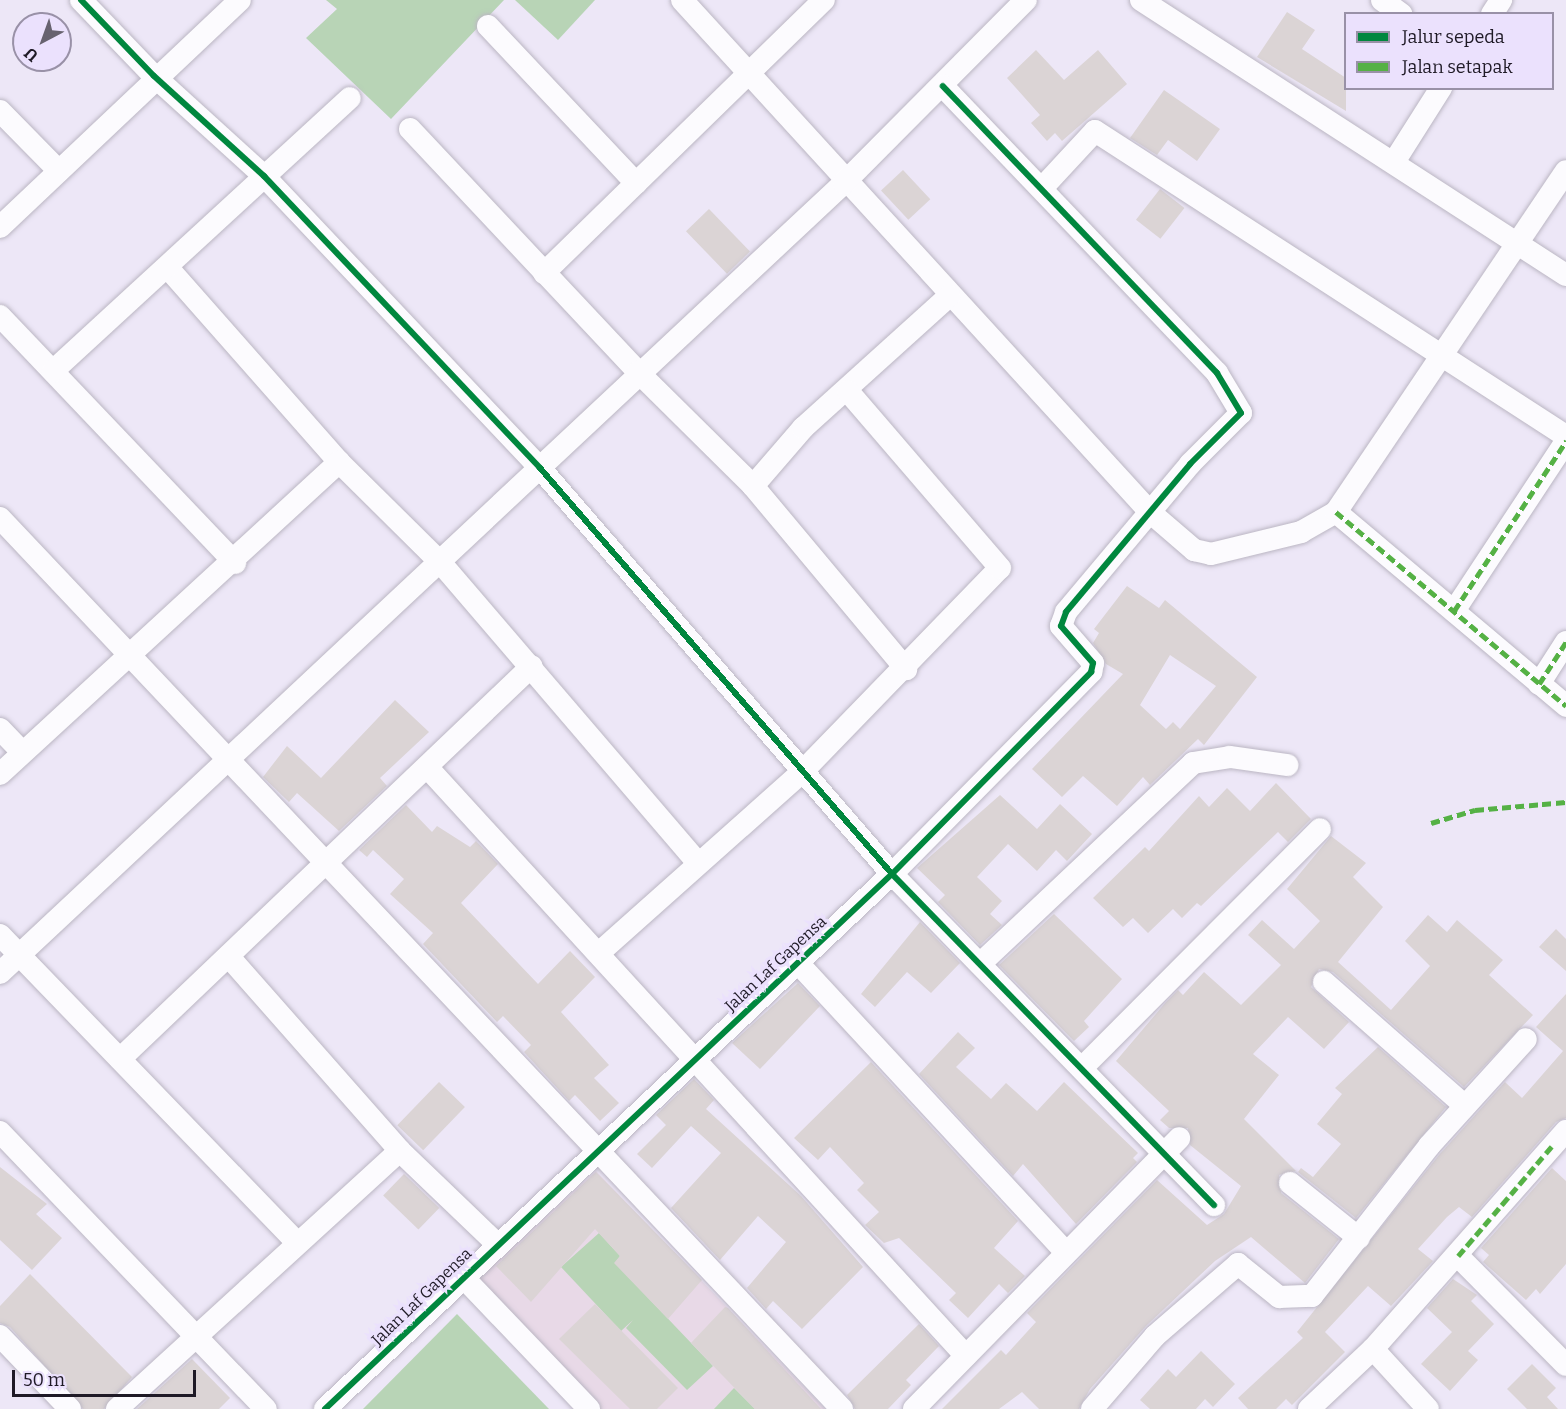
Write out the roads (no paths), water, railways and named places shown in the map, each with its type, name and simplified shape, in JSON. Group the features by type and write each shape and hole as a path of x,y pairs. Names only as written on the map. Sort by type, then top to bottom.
{"street":[{"path":"81,0 154,76 264,176 540,468 892,874 1082,1068 1171,1146 1214,1205"},
{"path":"0,226 154,76 240,0"},
{"path":"682,0 844,183 1151,513 1194,550 1223,555 1300,532 1336,512 1443,358 1566,171"},
{"path":"544,273 824,0"},
{"path":"0,973 232,761 638,372 844,183 1026,0"},
{"path":"1142,0 1566,275"},
{"path":"1382,0 1398,12"},
{"path":"488,26 636,183"},
{"path":"943,86 1044,186 1239,402 1241,412 1151,513"},
{"path":"1394,162 1440,90"},
{"path":"53,371 168,268 350,98"},
{"path":"0,111 59,171"},
{"path":"410,129 638,372 753,486 906,669"},
{"path":"1044,186 1095,131 1566,436"},
{"path":"168,268 339,462 440,562 532,666 698,863"},
{"path":"753,486 803,428 848,391 949,296"},
{"path":"0,316 235,563"},
{"path":"600,952 802,772 906,669 1000,568 848,391"},
{"path":"1454,611 1566,441"},
{"path":"0,774 235,563 339,462"},
{"path":"1336,512 1566,706"},
{"name":"Jalan Laf Gapensa","path":"325,1409 462,1276 600,1152 796,962 892,874 1094,668 1064,631 1062,620 1151,513"},
{"path":"0,518 133,655 842,1409"},
{"path":"1539,684 1566,642"},
{"path":"120,1059 230,958 326,862 532,666"},
{"path":"0,729 22,752"},
{"path":"980,964 1193,763 1230,757 1287,765"},
{"path":"427,767 600,952 694,1060 966,1356"},
{"path":"1082,1068 1320,829"},
{"path":"0,935 296,1241"},
{"path":"230,958 400,1150 498,1245"},
{"path":"796,962 1066,1253"},
{"path":"1324,982 1464,1105"},
{"path":"1092,1409 1155,1336 1226,1272 1238,1264 1279,1297 1312,1296 1464,1105 1526,1038"},
{"path":"1309,1409 1372,1349 1458,1256 1566,1131"},
{"path":"0,1132 266,1409"},
{"path":"914,1409 1171,1146"},
{"path":"117,1409 193,1335 400,1150"},
{"path":"1290,1183 1359,1238"},
{"path":"1458,1256 1566,1365"},
{"path":"462,1276 589,1409"},
{"path":"0,1336 70,1409"},
{"path":"1372,1349 1428,1409"}]}
